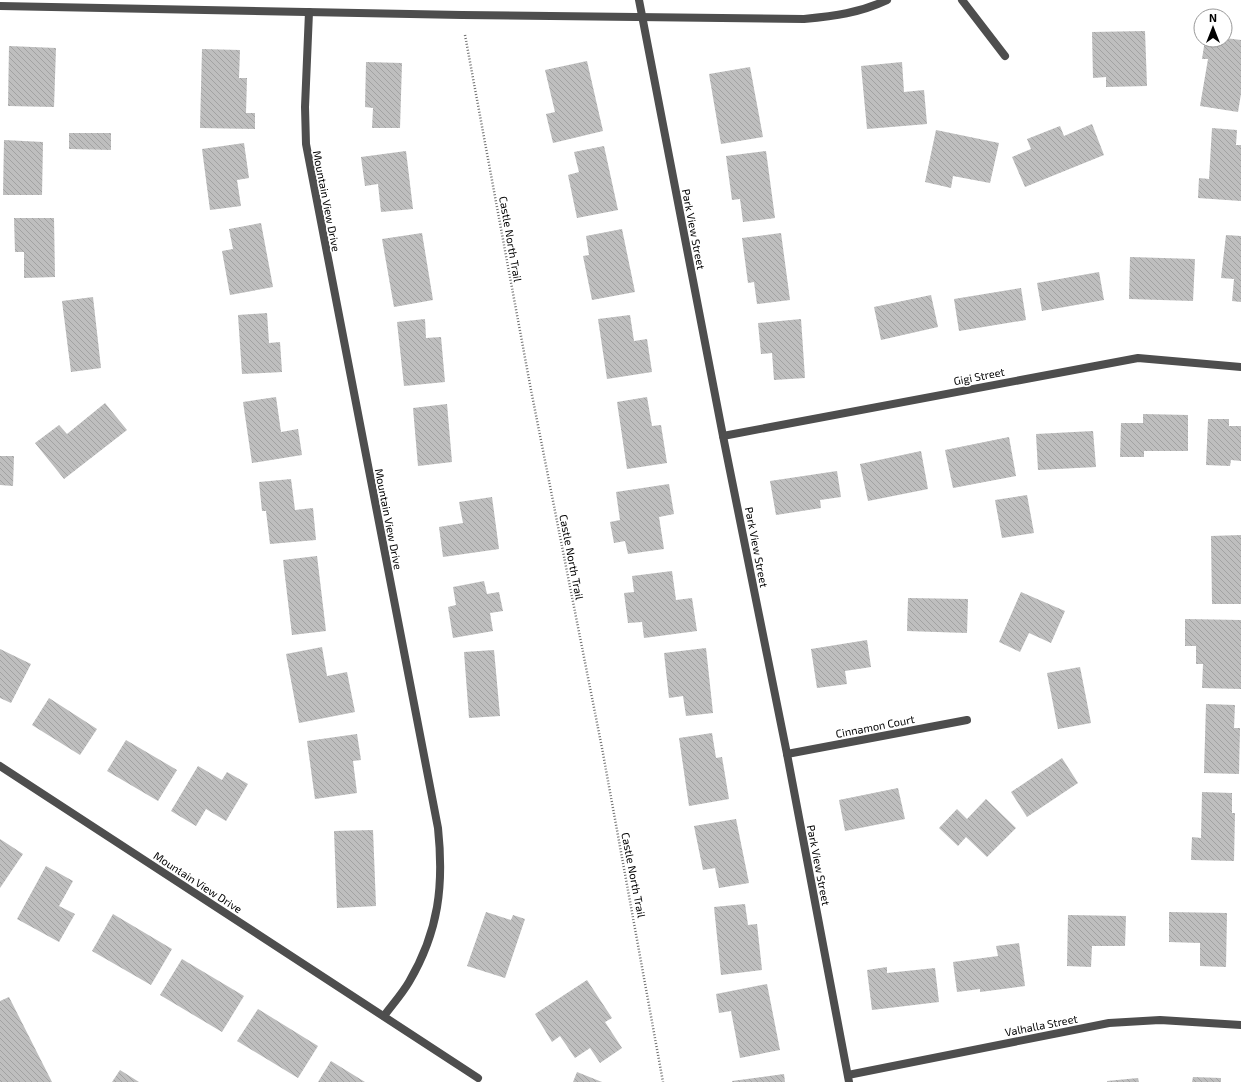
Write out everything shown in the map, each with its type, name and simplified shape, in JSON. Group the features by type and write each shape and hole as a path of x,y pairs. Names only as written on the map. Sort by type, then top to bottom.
{"street":[{"name":"Park View Street","path":"639,0 723,436 787,754 848,1078"},
{"path":"0,6 804,19 839,16 867,10 887,0"},
{"path":"962,0 1004,56"},
{"name":"Mountain View Drive","path":"310,12 305,107 307,152 438,828 442,860 440,893 435,925 424,954 409,983 384,1016"},
{"name":"Gigi Street","path":"723,436 1138,358 1241,367"},
{"name":"Cinnamon Court","path":"787,754 967,720"},
{"name":"Mountain View Drive","path":"0,766 478,1078"},
{"name":"Valhalla Street","path":"848,1078 1110,1023 1160,1020 1241,1025"}],"path":[{"name":"Castle North Trail","path":"466,35 531,390 604,756 663,1082"}],"building":[{"path":"1145,31 1147,86 1106,87 1106,77 1093,78 1092,32"},
{"path":"1233,39 1241,40 1241,94 1238,112 1200,106 1208,59 1202,59 1204,48 1233,48"},
{"path":"9,46 56,48 54,107 8,106"},
{"path":"202,49 240,50 239,78 247,78 246,113 255,113 255,129 200,128"},
{"path":"587,61 603,131 553,143 546,114 555,112 545,70"},
{"path":"366,62 402,63 400,128 372,128 373,108 365,107"},
{"path":"902,62 904,92 924,90 927,124 867,129 861,66"},
{"path":"750,67 763,137 721,144 709,74"},
{"path":"1092,124 1104,155 1025,187 1012,157 1031,149 1027,139 1060,126 1064,136"},
{"path":"1212,128 1237,130 1236,145 1241,145 1241,201 1198,198 1199,178 1209,179"},
{"path":"936,130 999,143 990,183 953,176 951,188 925,182"},
{"path":"69,133 111,133 111,150 69,149"},
{"path":"4,140 43,142 42,195 3,195"},
{"path":"244,143 249,178 237,180 241,206 210,210 202,149"},
{"path":"604,146 618,210 577,218 568,175 579,172 574,152"},
{"path":"406,151 413,209 381,212 378,184 365,186 361,157"},
{"path":"766,151 775,218 743,222 740,199 732,200 726,156"},
{"path":"14,218 54,218 55,277 24,278 24,252 15,252"},
{"path":"261,223 273,287 230,295 222,251 233,249 229,229"},
{"path":"622,229 635,292 592,300 583,256 589,255 586,236"},
{"path":"422,233 433,300 394,307 382,239"},
{"path":"781,233 790,300 757,304 754,282 748,283 742,238"},
{"path":"1226,235 1241,236 1241,302 1232,301 1234,279 1221,278"},
{"path":"1130,257 1195,259 1193,301 1129,299"},
{"path":"1099,272 1104,300 1042,311 1037,283"},
{"path":"1021,288 1026,320 959,331 954,299"},
{"path":"931,295 938,327 881,340 874,307"},
{"path":"93,297 101,368 71,372 62,301"},
{"path":"267,313 269,343 280,342 282,372 242,374 238,315"},
{"path":"630,315 634,341 647,339 652,372 607,379 598,319"},
{"path":"425,319 426,338 441,337 445,382 404,386 397,322"},
{"path":"801,319 805,378 774,380 772,353 761,354 758,323"},
{"path":"276,397 281,432 298,429 302,455 252,463 243,402"},
{"path":"647,397 652,426 661,425 667,463 627,469 617,402"},
{"path":"105,403 127,430 64,479 35,443 59,425 67,434"},
{"path":"447,404 452,462 418,466 413,408"},
{"path":"1143,414 1188,415 1188,451 1144,451 1144,457 1120,457 1121,423 1143,423"},
{"path":"1208,419 1229,419 1229,426 1241,426 1241,461 1231,460 1230,466 1206,465"},
{"path":"1093,431 1096,467 1038,470 1036,434"},
{"path":"1009,437 1016,476 953,488 945,450"},
{"path":"921,451 928,489 868,501 860,464"},
{"path":"0,456 14,456 13,486 0,485"},
{"path":"837,471 841,497 820,500 821,508 776,515 770,481"},
{"path":"291,479 295,510 313,508 316,540 270,544 266,511 262,511 259,482"},
{"path":"669,484 674,514 659,517 664,549 628,554 625,541 614,543 610,522 620,520 616,492"},
{"path":"1027,495 1034,533 1002,538 995,500"},
{"path":"492,497 499,549 443,557 439,527 463,523 459,502"},
{"path":"1241,535 1241,604 1212,604 1211,536"},
{"path":"317,556 326,631 292,635 283,560"},
{"path":"672,571 676,600 692,598 697,631 644,638 642,622 628,623 624,593 634,592 632,576"},
{"path":"484,581 487,594 499,592 503,611 490,613 493,631 453,638 448,607 456,605 453,587"},
{"path":"1021,592 1065,611 1051,643 1029,633 1020,652 999,642"},
{"path":"908,598 968,599 967,633 907,631"},
{"path":"1185,619 1241,620 1241,689 1202,688 1203,664 1196,664 1196,646 1185,646"},
{"path":"867,640 871,667 845,671 847,684 817,688 811,649"},
{"path":"322,647 327,676 347,672 355,712 299,723 286,654"},
{"path":"706,648 713,713 686,716 683,696 669,698 664,653"},
{"path":"0,649 31,664 11,703 0,698"},
{"path":"494,650 500,716 469,718 464,652"},
{"path":"1080,667 1091,723 1058,729 1047,673"},
{"path":"49,698 97,729 80,755 32,725"},
{"path":"1206,704 1235,705 1234,728 1240,728 1239,774 1204,773"},
{"path":"712,733 716,758 722,757 729,799 689,806 679,738"},
{"path":"357,734 361,760 353,761 357,793 315,799 307,741"},
{"path":"126,740 177,770 158,801 107,771"},
{"path":"1062,758 1078,783 1027,817 1011,792"},
{"path":"198,766 222,780 227,772 248,784 226,821 206,809 196,826 171,811"},
{"path":"898,788 905,819 845,831 839,800"},
{"path":"1202,792 1232,793 1232,813 1235,813 1234,861 1191,860 1192,837 1201,838"},
{"path":"986,799 1016,828 987,857 966,837 958,846 939,828 957,809 967,819"},
{"path":"736,819 749,883 719,888 715,868 703,870 694,826"},
{"path":"373,830 376,906 337,908 334,831"},
{"path":"0,839 23,854 0,888"},
{"path":"46,866 73,881 59,906 75,914 59,942 17,919"},
{"path":"745,904 748,925 757,924 762,970 721,975 714,907"},
{"path":"486,912 511,920 513,915 525,919 505,978 467,966"},
{"path":"1169,912 1227,913 1226,967 1200,966 1200,943 1169,942"},
{"path":"113,914 172,949 151,985 92,951"},
{"path":"1068,915 1126,916 1125,946 1092,946 1091,967 1067,966"},
{"path":"1019,943 1025,986 980,992 980,989 957,992 953,962 998,956 996,946"},
{"path":"182,959 244,996 222,1032 160,995"},
{"path":"887,967 887,973 935,968 939,1002 872,1010 867,970"},
{"path":"587,980 612,1018 605,1022 622,1048 600,1063 590,1048 575,1058 560,1036 552,1042 535,1014"},
{"path":"767,984 780,1050 740,1058 731,1011 719,1013 716,994"},
{"path":"9,997 52,1082 0,1082 0,1001"},
{"path":"258,1009 318,1046 298,1078 237,1041"},
{"path":"331,1061 365,1082 318,1082"},
{"path":"120,1070 139,1082 112,1082"},
{"path":"577,1072 602,1082 573,1082"},
{"path":"784,1074 785,1082 732,1082 732,1081"},
{"path":"1193,1077 1221,1078 1221,1082 1192,1082"},
{"path":"1138,1078 1139,1082 1107,1082 1107,1081"}]}
